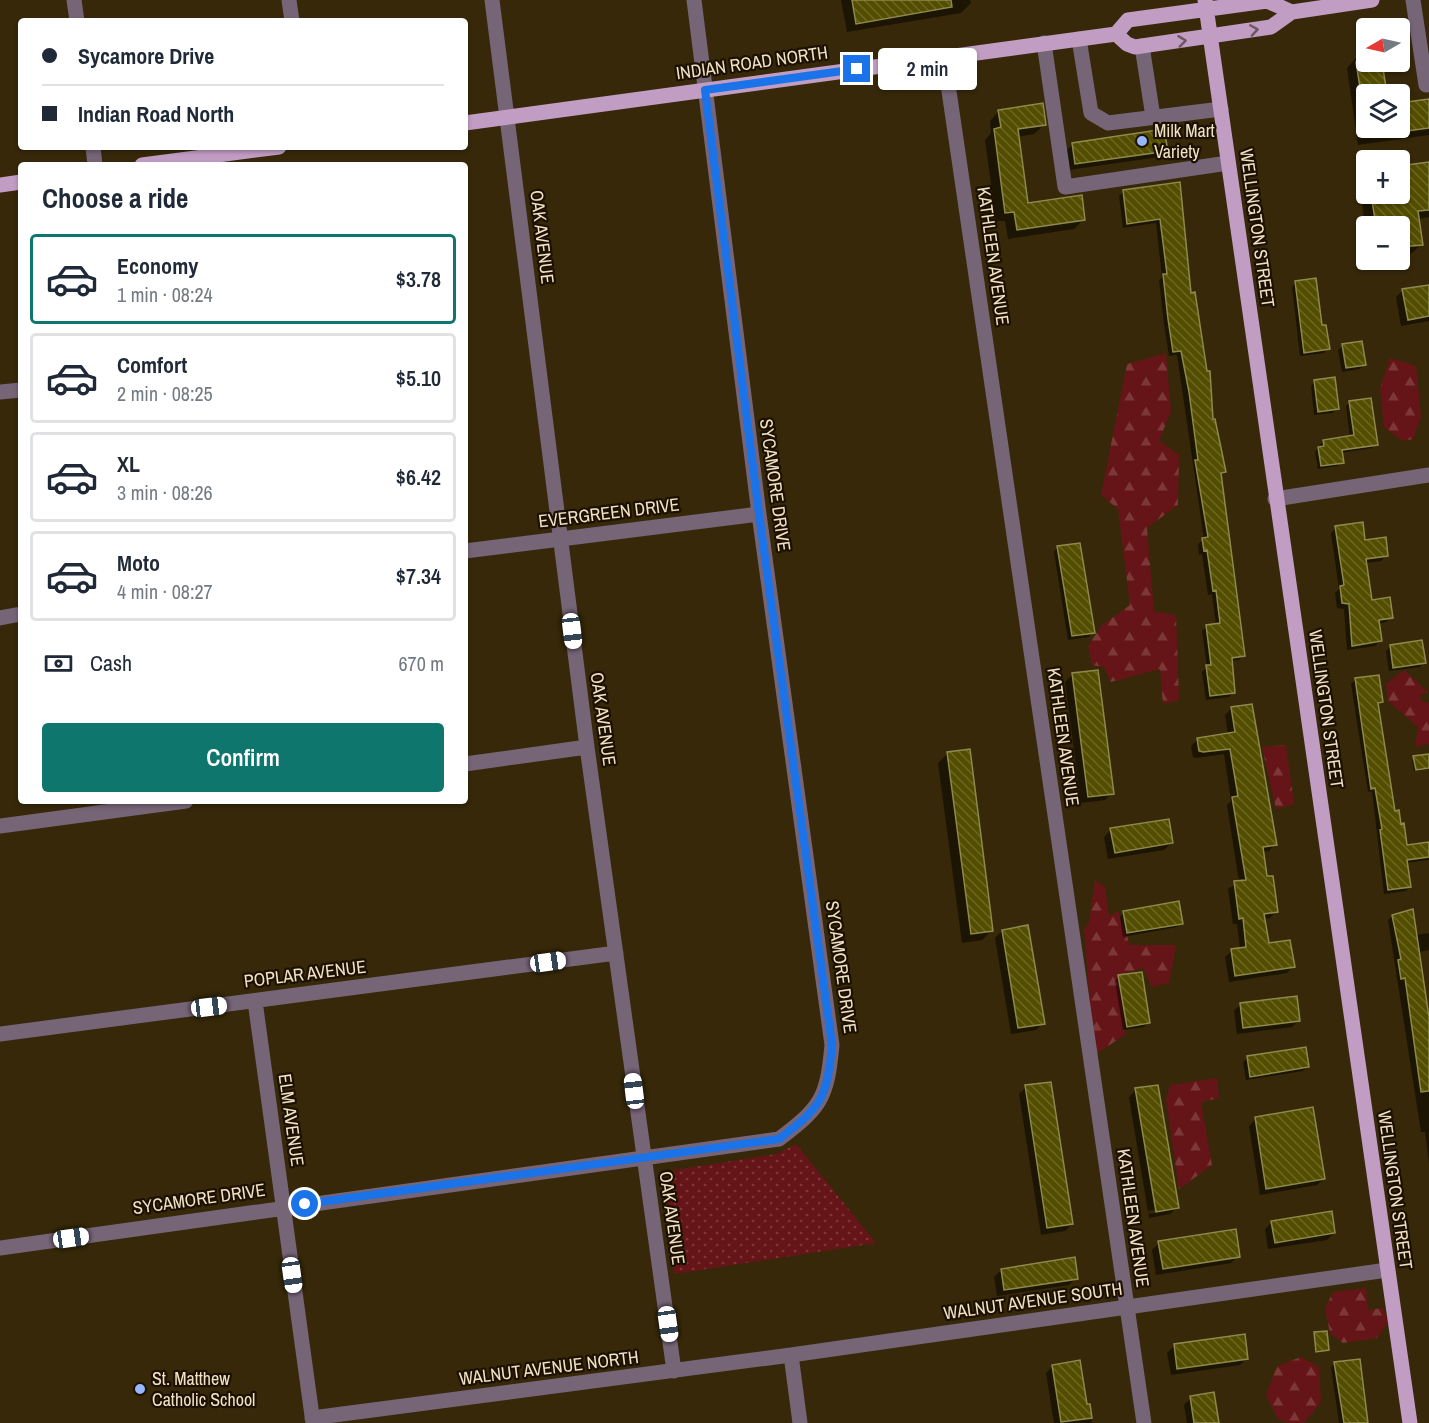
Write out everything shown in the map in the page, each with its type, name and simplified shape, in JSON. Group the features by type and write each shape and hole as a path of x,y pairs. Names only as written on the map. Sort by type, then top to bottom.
{"main road":[{"path":"1116,34 1131,46 1211,37 1271,27 1292,12 1372,0"},
{"name":"INDIAN ROAD NORTH","path":"468,123 1116,34 1128,20 1205,4 1268,1 1292,12"},
{"name":"WELLINGTON STREET","path":"1205,4 1410,1423"},
{"path":"165,162 256,150"},
{"path":"0,185 18,182"}],"street":[{"path":"74,0 77,18"},
{"path":"289,0 292,18"},
{"name":"OAK AVENUE","path":"492,0 586,747 674,1371"},
{"name":"SYCAMORE DRIVE","path":"0,1248 779,1139 812,1114 829,1082 832,1045 759,514 694,0"},
{"path":"1413,0 1426,85"},
{"path":"1079,39 1091,113 1107,123 1221,109"},
{"path":"1044,43 1065,187 1228,163"},
{"path":"1143,46 1153,117"},
{"name":"KATHLEEN AVENUE","path":"944,57 1144,1423"},
{"path":"0,392 18,390"},
{"path":"1275,499 1429,475"},
{"name":"EVERGREEN DRIVE","path":"468,551 759,514"},
{"path":"0,618 18,615"},
{"path":"468,764 586,747"},
{"path":"0,826 164,804"},
{"name":"POPLAR AVENUE","path":"0,1034 616,953"},
{"name":"ELM AVENUE","path":"255,1001 312,1420"},
{"name":"WALNUT AVENUE SOUTH","path":"791,1355 1387,1270"},
{"path":"791,1355 800,1423"},
{"name":"WALNUT AVENUE NORTH","path":"312,1420 791,1355"}],"green space":[{"path":"1166,353 1171,411 1159,441 1179,455 1178,505 1147,528 1154,611 1176,615 1179,700 1163,704 1160,669 1111,682 1104,667 1092,665 1088,646 1102,625 1130,605 1118,509 1101,495 1127,364"},
{"path":"1390,358 1416,366 1421,417 1413,439 1403,441 1384,427 1380,388"},
{"path":"1404,670 1428,692 1420,695 1421,701 1429,703 1429,744 1415,747 1418,727 1388,701 1386,684"},
{"path":"1286,745 1294,804 1276,809 1262,747"},
{"path":"1095,880 1105,887 1109,916 1118,911 1130,945 1176,945 1169,983 1152,987 1143,968 1119,975 1125,1035 1094,1055 1084,929 1089,923"},
{"path":"1217,1078 1219,1098 1201,1102 1212,1165 1179,1189 1166,1100 1170,1085"},
{"path":"796,1144 876,1243 674,1274 664,1200 664,1183 674,1170 776,1154"},
{"path":"1366,1288 1368,1310 1383,1308 1388,1322 1377,1338 1343,1343 1330,1333 1325,1308 1333,1292"},
{"path":"1301,1357 1319,1367 1321,1402 1304,1423 1288,1423 1278,1419 1266,1395 1277,1366"}],"building":[{"path":"852,0 951,0 952,7 856,24"},
{"path":"1358,72 1384,72 1385,84 1359,84"},
{"path":"1429,99 1429,128 1410,131 1410,102"},
{"path":"1043,103 1046,125 1018,129 1028,203 1082,195 1085,220 1017,230 1014,212 1005,213 994,129 1001,127 998,110"},
{"path":"1164,129 1168,151 1075,164 1072,143"},
{"path":"1429,162 1429,210 1418,211 1423,245 1410,246 1410,216 1374,216 1373,204 1410,204 1410,165"},
{"path":"1180,182 1191,293 1195,292 1207,371 1210,371 1213,419 1215,419 1226,472 1221,473 1245,656 1232,658 1235,693 1210,696 1206,665 1211,665 1206,625 1220,623 1216,590 1213,591 1207,550 1204,551 1202,538 1208,537 1195,460 1198,460 1189,392 1181,351 1173,352 1168,319 1163,274 1167,274 1160,219 1127,224 1123,190"},
{"path":"1316,278 1322,325 1326,325 1330,349 1304,353 1295,281"},
{"path":"1429,285 1429,316 1408,320 1402,289"},
{"path":"1362,341 1366,365 1346,368 1342,344"},
{"path":"1335,377 1339,409 1318,412 1314,380"},
{"path":"1371,398 1378,445 1342,450 1344,463 1321,466 1318,447 1324,446 1323,440 1354,435 1349,401"},
{"path":"1363,522 1365,540 1386,537 1388,556 1366,559 1372,600 1390,597 1393,618 1379,620 1382,641 1352,646 1349,604 1342,603 1340,586 1344,585 1335,526"},
{"path":"1080,543 1095,633 1072,636 1057,546"},
{"path":"1422,640 1426,663 1393,668 1390,645"},
{"path":"1098,670 1114,794 1088,797 1072,673"},
{"path":"1379,675 1383,702 1378,703 1395,811 1399,810 1401,824 1404,823 1407,845 1429,842 1429,857 1407,860 1411,887 1388,890 1380,830 1382,829 1375,788 1371,789 1355,678"},
{"path":"1252,704 1277,845 1263,847 1267,876 1273,876 1278,912 1264,914 1269,943 1290,940 1295,967 1235,976 1231,949 1246,947 1243,918 1239,919 1234,881 1246,880 1232,797 1238,796 1230,749 1199,751 1197,738 1235,732 1231,707"},
{"path":"970,749 993,931 971,934 947,752"},
{"path":"1429,754 1429,768 1416,770 1413,756"},
{"path":"1169,819 1173,843 1115,853 1110,828"},
{"path":"1179,901 1183,924 1127,933 1123,911"},
{"path":"1413,909 1429,1017 1429,1091 1421,1092 1405,978 1401,979 1398,960 1401,959 1392,915"},
{"path":"1028,925 1045,1024 1018,1028 1002,930"},
{"path":"1142,972 1150,1023 1127,1027 1118,975"},
{"path":"1297,996 1300,1021 1243,1028 1240,1003"},
{"path":"1306,1047 1309,1067 1250,1077 1247,1056"},
{"path":"1051,1082 1073,1224 1047,1228 1025,1085"},
{"path":"1158,1085 1179,1208 1156,1212 1135,1088"},
{"path":"1313,1107 1325,1179 1266,1189 1255,1117"},
{"path":"1332,1211 1335,1233 1275,1243 1271,1221"},
{"path":"1236,1229 1240,1257 1163,1269 1158,1241"},
{"path":"1075,1257 1078,1279 1004,1290 1001,1269"},
{"path":"1327,1331 1329,1350 1316,1352 1314,1332"},
{"path":"1245,1334 1248,1359 1177,1369 1174,1344"},
{"path":"1360,1359 1368,1423 1344,1423 1334,1362"},
{"path":"1080,1360 1087,1404 1090,1404 1092,1418 1061,1422 1052,1365"},
{"path":"1214,1392 1219,1423 1194,1423 1190,1396"}],"place":[{"name":"Milk Mart Variety","path":"1142,141"},
{"name":"St. Matthew Catholic School","path":"140,1389"}],"route":[{"path":"305,1204 779,1139 812,1114 829,1082 832,1045 759,514 705,90 857,69"}]}
